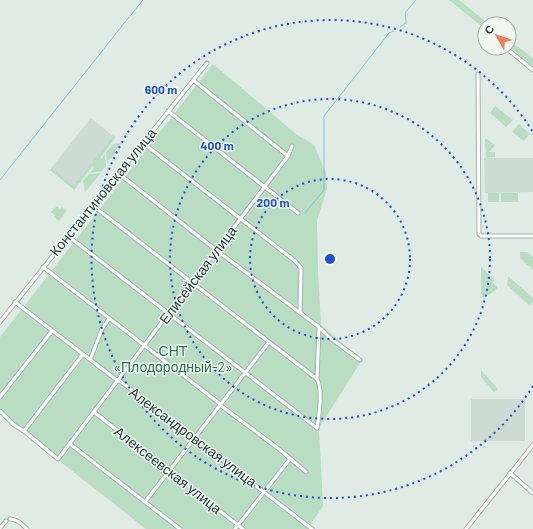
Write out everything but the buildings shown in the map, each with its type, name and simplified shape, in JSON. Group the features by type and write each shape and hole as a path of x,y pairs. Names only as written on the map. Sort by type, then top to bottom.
{"street":[{"path":"516,56 533,70"},
{"name":"Константиновская улица","path":"0,322 207,62"},
{"path":"478,74 479,234 481,236 533,236"},
{"path":"193,80 288,156"},
{"path":"168,111 298,213"},
{"path":"143,143 295,261 301,268 300,313"},
{"name":"Елисейская улица","path":"24,431 58,459 144,345 169,315 216,250 288,156 292,146"},
{"path":"118,173 360,360"},
{"path":"92,205 317,379"},
{"path":"68,236 245,374 317,428 319,417 320,386 317,379 319,327"},
{"path":"43,268 169,363 306,472"},
{"name":"Александровская улица","path":"15,302 312,529"},
{"path":"90,360 102,330 109,319"},
{"path":"0,397 52,330"},
{"path":"145,502 269,342"},
{"path":"0,411 14,425 24,431 83,354"},
{"name":"Алексеевская улица","path":"94,412 243,529"},
{"path":"70,444 180,529"},
{"path":"466,529 533,445"},
{"path":"235,529 290,459"},
{"path":"510,473 533,493"},
{"path":"10,519 21,523 27,529"},
{"path":"0,528 6,521"}],"shaded area":[{"path":"91,118 113,136 73,185 51,168"},
{"path":"484,158 533,158 533,192 485,193"},
{"path":"471,399 525,399 525,441 471,441"}],"green space":[{"path":"449,0 459,0 479,16 477,16 477,23"},
{"path":"517,46 533,58 533,67 517,54"},
{"name":"СНТ «Плодородный-2»","path":"213,64 296,134 314,145 326,173 327,189 317,220 321,325 362,360 319,428 323,506 310,525 316,529 146,529 62,463 0,410 0,337"},
{"path":"495,106 513,120 506,127 490,113"},
{"path":"519,124 530,134 524,141 512,132"},
{"path":"112,135 116,137 100,158 101,159 105,154 106,166 102,171 90,173 94,168 92,167 74,190 50,170 52,168 73,185 113,136"},
{"path":"485,139 495,145 489,152 495,152 495,157 486,158"},
{"path":"122,143 107,164 106,152 113,144"},
{"path":"101,173 85,192 83,181 89,174"},
{"path":"488,193 499,193 499,202 488,202"},
{"path":"501,193 518,193 518,202 501,202"},
{"path":"57,206 60,209 62,207 67,211 59,221 51,212"},
{"path":"520,252 527,252 533,257 533,270 520,258"},
{"path":"481,267 495,280 492,282 498,287 494,292 490,289 493,292 483,300 481,294"},
{"path":"508,276 533,298 533,302 530,306 507,285"},
{"path":"481,370 498,389 494,392 481,377"}],"waterway":[{"path":"130,16 143,0"},
{"path":"400,27 406,23 405,13 416,0"},
{"path":"0,180 129,17"},
{"path":"305,213 324,190 324,116 389,33 394,31"}]}
